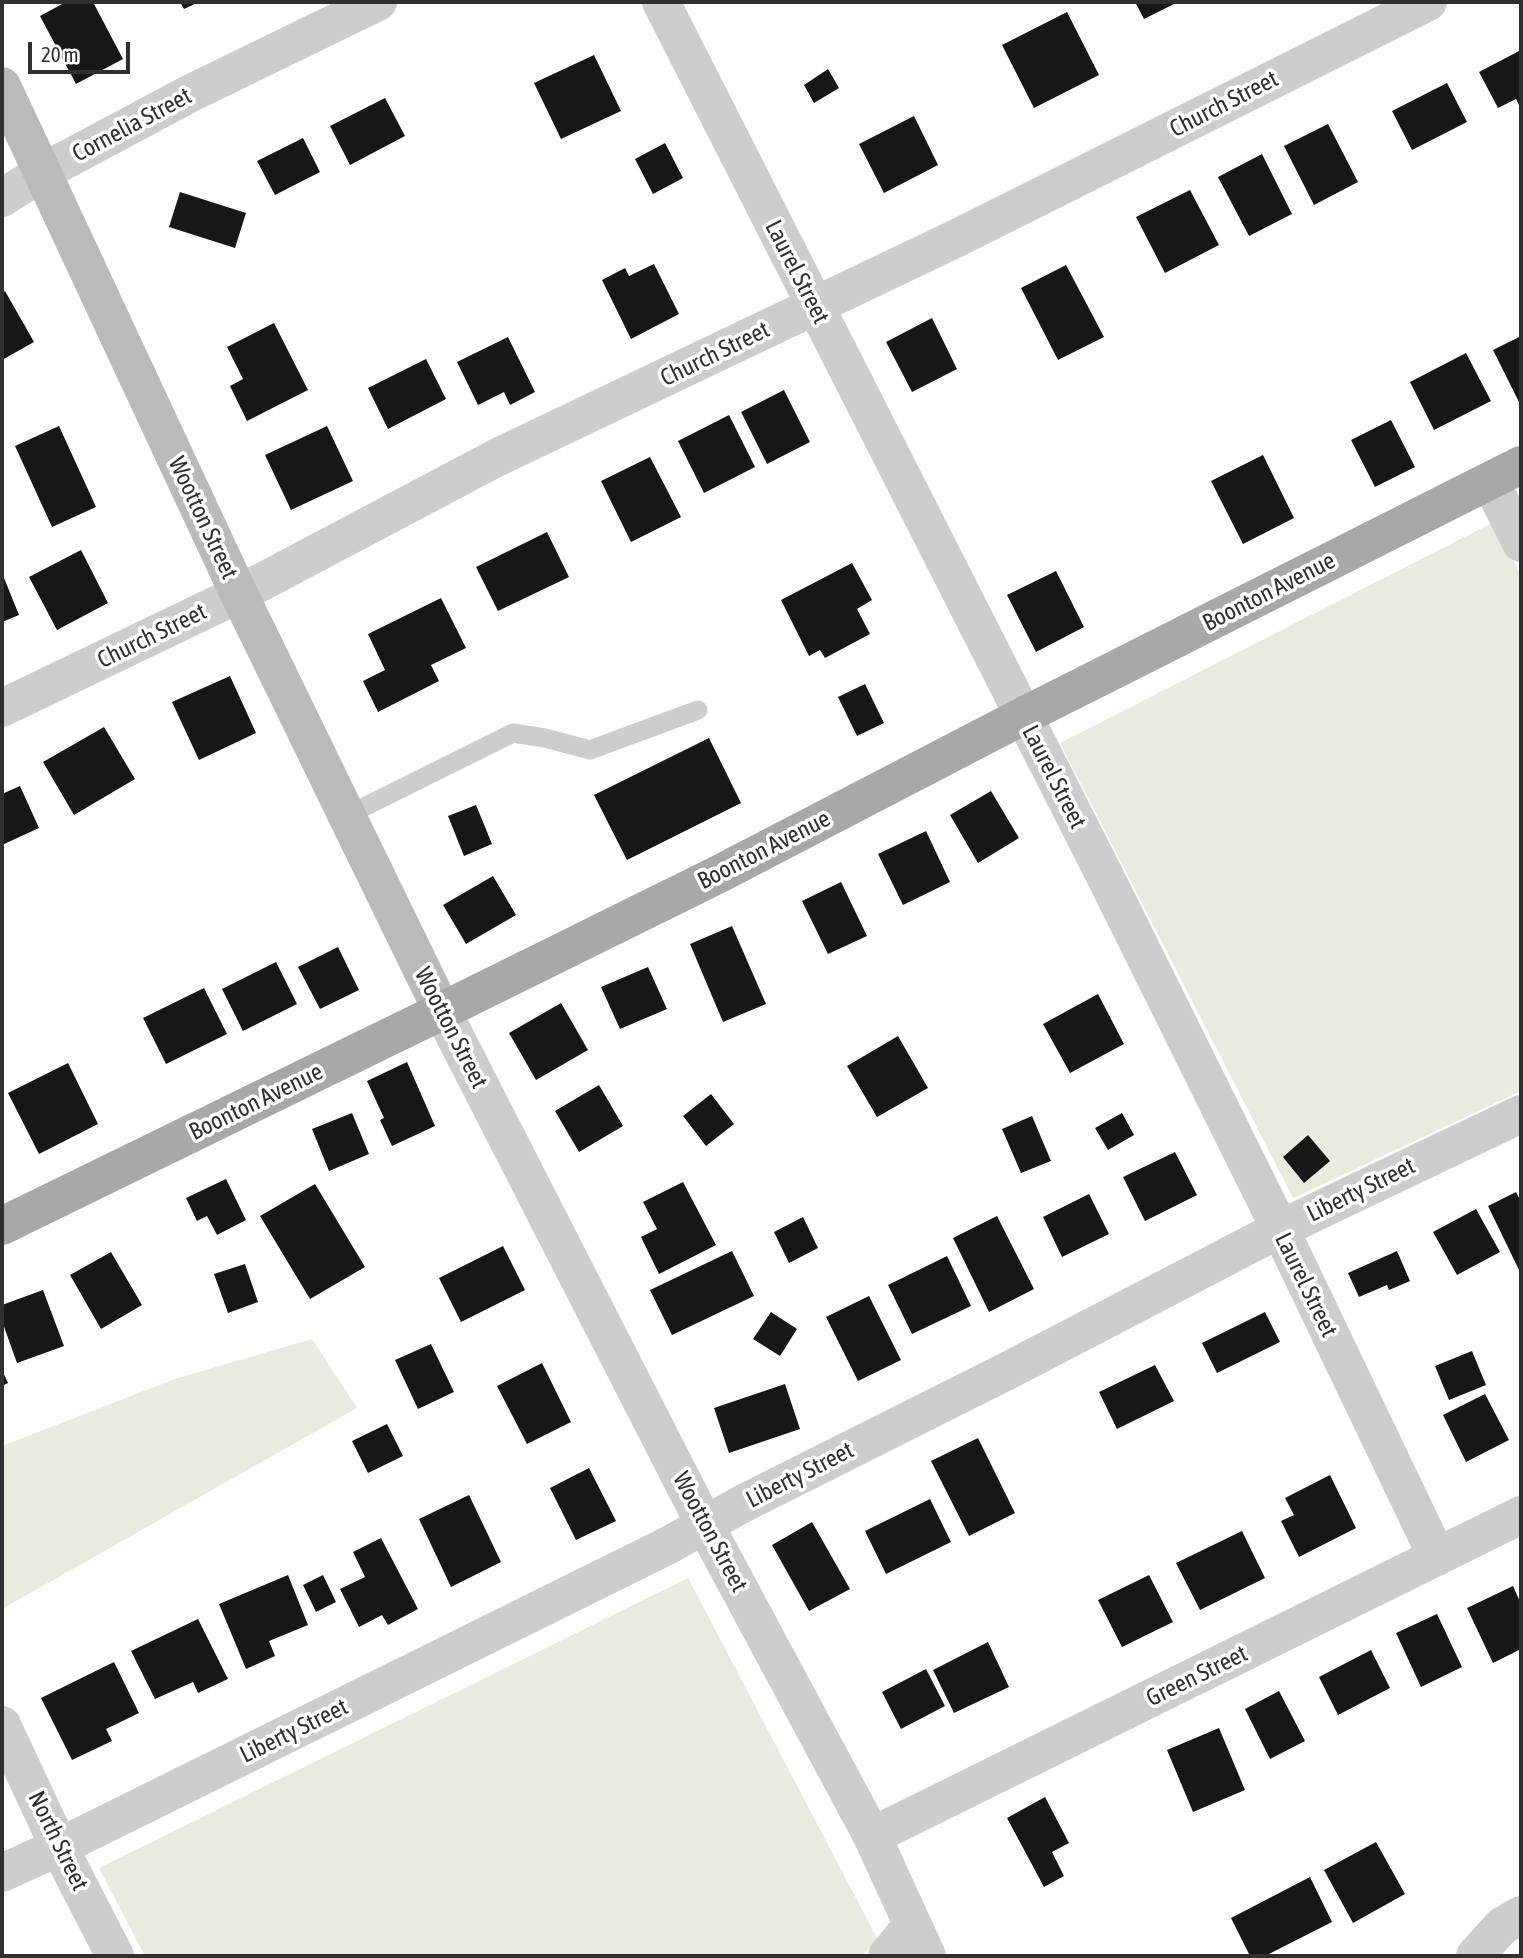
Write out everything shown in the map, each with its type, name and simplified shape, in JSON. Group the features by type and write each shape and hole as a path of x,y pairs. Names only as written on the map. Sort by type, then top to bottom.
{"main road":[{"name":"Boonton Avenue","path":"2,1226 719,874 1023,716 1506,473"}],"street":[{"name":"Cornelia Street","path":"2,198 43,172 191,93 378,2"},
{"name":"Laurel Street","path":"661,2 1108,882 1280,1229 1437,1558"},
{"name":"Church Street","path":"2,708 239,594 496,458 970,232 1429,2"},
{"name":"Wootton Street","path":"2,86 239,594 442,1011 705,1525 872,1836 920,1941"},
{"path":"1506,473 1521,543"},
{"name":"Liberty Street","path":"2,1873 654,1552 1280,1229 1521,1114"},
{"name":"Green Street","path":"872,1836 1521,1515"},
{"name":"North Street","path":"2,1725 59,1847 115,1956"},
{"path":"1475,1956 1502,1926 1521,1915"},
{"path":"887,1956 920,1941"}],"lane":[{"path":"346,817 513,733 590,750 698,710"}],"shaded area":[{"path":"1494,522 1521,576 1521,1091 1293,1198 1060,743"},
{"path":"312,1339 357,1408 2,1609 2,1446 175,1379"},
{"path":"688,1578 877,1938 863,1956 145,1956 99,1868"}],"building":[{"path":"66,2 93,2 123,59 76,84 40,16"},
{"path":"180,2 199,2 184,9"},
{"path":"1135,2 1178,2 1144,19"},
{"path":"1067,12 1099,75 1034,108 1002,45"},
{"path":"1521,50 1521,109 1516,99 1498,108 1479,72"},
{"path":"594,55 621,111 561,139 534,83"},
{"path":"828,69 839,88 814,103 804,85"},
{"path":"1447,83 1467,122 1412,150 1392,111"},
{"path":"385,98 405,136 350,165 330,126"},
{"path":"914,116 938,165 884,193 859,144"},
{"path":"1328,124 1358,182 1314,205 1284,146"},
{"path":"303,138 320,172 275,195 257,161"},
{"path":"665,143 683,178 653,194 635,159"},
{"path":"1262,154 1292,214 1249,236 1218,177"},
{"path":"1190,190 1219,245 1165,273 1136,217"},
{"path":"180,192 246,213 235,248 169,227"},
{"path":"654,264 679,314 631,339 602,280 625,268 629,276"},
{"path":"1066,265 1104,337 1058,360 1021,288"},
{"path":"5,291 34,342 2,360 2,293"},
{"path":"932,318 957,369 912,392 886,342"},
{"path":"274,323 308,390 247,421 230,386 243,379 227,347"},
{"path":"1521,336 1521,406 1493,350"},
{"path":"508,337 535,392 510,405 504,392 478,405 457,362"},
{"path":"1466,353 1491,401 1434,430 1410,382"},
{"path":"426,359 446,399 388,429 368,388"},
{"path":"784,390 810,442 767,464 741,412"},
{"path":"729,415 755,467 704,493 678,441"},
{"path":"1391,420 1415,467 1375,487 1351,440"},
{"path":"59,426 96,507 52,527 15,446"},
{"path":"327,426 353,481 291,510 265,455"},
{"path":"1263,455 1294,518 1243,544 1211,481"},
{"path":"650,457 681,517 631,542 601,481"},
{"path":"547,532 569,577 498,611 476,567"},
{"path":"81,550 108,603 57,630 29,577"},
{"path":"852,563 872,600 857,609 870,634 825,658 820,650 809,656 781,600"},
{"path":"1056,571 1084,627 1036,652 1007,595"},
{"path":"2,573 19,615 2,622"},
{"path":"441,598 466,648 431,665 439,681 378,712 363,681 385,670 368,634"},
{"path":"230,676 256,733 199,760 172,702"},
{"path":"865,684 884,723 857,736 838,697"},
{"path":"104,727 135,779 74,815 43,762"},
{"path":"709,738 741,803 627,860 594,795"},
{"path":"20,786 39,828 2,845 2,794"},
{"path":"991,791 1019,838 978,863 950,815"},
{"path":"476,805 492,844 464,856 448,816"},
{"path":"926,831 950,882 903,905 878,854"},
{"path":"493,876 516,915 466,944 443,905"},
{"path":"841,882 867,936 828,954 802,901"},
{"path":"732,926 766,1004 723,1022 690,944"},
{"path":"338,947 359,990 320,1009 298,967"},
{"path":"276,962 297,1004 243,1031 222,989"},
{"path":"648,967 667,1009 620,1029 601,987"},
{"path":"204,988 227,1034 166,1064 143,1018"},
{"path":"1098,994 1124,1044 1070,1073 1043,1024"},
{"path":"561,1003 588,1050 536,1080 509,1033"},
{"path":"898,1036 928,1088 877,1117 847,1066"},
{"path":"407,1062 435,1126 392,1146 380,1120 384,1118 367,1081"},
{"path":"68,1063 98,1124 39,1154 8,1093"},
{"path":"599,1085 623,1126 579,1152 555,1111"},
{"path":"711,1094 734,1124 706,1146 683,1116"},
{"path":"352,1113 369,1154 329,1171 312,1129"},
{"path":"1122,1113 1134,1135 1108,1150 1095,1128"},
{"path":"1032,1116 1051,1161 1021,1173 1002,1129"},
{"path":"1308,1135 1330,1161 1304,1183 1283,1157"},
{"path":"1175,1152 1197,1195 1145,1221 1123,1177"},
{"path":"226,1179 246,1220 217,1235 207,1216 197,1221 186,1198"},
{"path":"683,1182 716,1245 659,1274 641,1237 657,1229 643,1202"},
{"path":"315,1184 365,1267 310,1299 260,1216"},
{"path":"1516,1192 1521,1202 1519,1270 1488,1206"},
{"path":"1089,1194 1109,1234 1062,1257 1043,1217"},
{"path":"1476,1209 1500,1252 1457,1275 1433,1232"},
{"path":"997,1216 1034,1289 989,1312 953,1238"},
{"path":"803,1217 818,1248 789,1263 774,1232"},
{"path":"503,1246 525,1290 461,1322 439,1278"},
{"path":"732,1251 754,1296 672,1335 650,1290"},
{"path":"1397,1251 1410,1281 1389,1290 1387,1285 1359,1297 1348,1273"},
{"path":"111,1252 142,1305 101,1329 70,1275"},
{"path":"947,1256 971,1306 912,1334 888,1285"},
{"path":"245,1264 258,1302 228,1313 214,1274"},
{"path":"43,1290 64,1346 17,1363 2,1321 2,1305"},
{"path":"869,1296 901,1360 858,1381 826,1317"},
{"path":"771,1312 797,1329 780,1356 753,1339"},
{"path":"1265,1312 1280,1342 1217,1373 1202,1343"},
{"path":"431,1344 454,1392 418,1409 395,1360"},
{"path":"1472,1351 1486,1385 1449,1400 1435,1366"},
{"path":"542,1363 571,1422 527,1444 497,1386"},
{"path":"1155,1365 1174,1401 1117,1429 1099,1392"},
{"path":"2,1370 8,1383 2,1386"},
{"path":"785,1384 800,1429 729,1453 714,1408"},
{"path":"1485,1394 1509,1440 1466,1462 1443,1415"},
{"path":"387,1424 403,1456 368,1473 352,1441"},
{"path":"978,1438 1015,1513 969,1536 931,1461"},
{"path":"589,1468 616,1521 576,1540 550,1488"},
{"path":"1330,1475 1356,1528 1299,1557 1281,1521 1294,1515 1285,1498"},
{"path":"469,1495 501,1562 451,1587 419,1519"},
{"path":"930,1499 951,1542 886,1574 865,1531"},
{"path":"812,1522 850,1589 809,1611 772,1545"},
{"path":"1242,1531 1265,1578 1200,1610 1176,1563"},
{"path":"381,1538 418,1609 388,1625 382,1615 359,1627 340,1589 365,1577 353,1552"},
{"path":"288,1575 308,1625 269,1641 275,1656 246,1669 219,1604"},
{"path":"323,1575 336,1602 316,1612 303,1585"},
{"path":"1149,1575 1173,1622 1122,1647 1098,1600"},
{"path":"1513,1586 1521,1604 1521,1649 1493,1663 1467,1608"},
{"path":"1437,1614 1462,1667 1421,1687 1396,1633"},
{"path":"198,1619 228,1679 198,1693 193,1682 155,1699 131,1651"},
{"path":"988,1642 1009,1687 954,1713 933,1670"},
{"path":"1371,1650 1390,1688 1338,1715 1319,1677"},
{"path":"114,1662 139,1713 106,1729 112,1741 72,1760 41,1698"},
{"path":"926,1669 945,1706 901,1729 882,1692"},
{"path":"1279,1691 1305,1741 1270,1759 1245,1709"},
{"path":"1219,1728 1245,1790 1193,1812 1167,1750"},
{"path":"1045,1797 1069,1843 1052,1852 1064,1876 1044,1887 1007,1818"},
{"path":"1376,1842 1405,1894 1353,1923 1324,1870"},
{"path":"1310,1877 1332,1922 1265,1956 1250,1956 1231,1918"}]}
